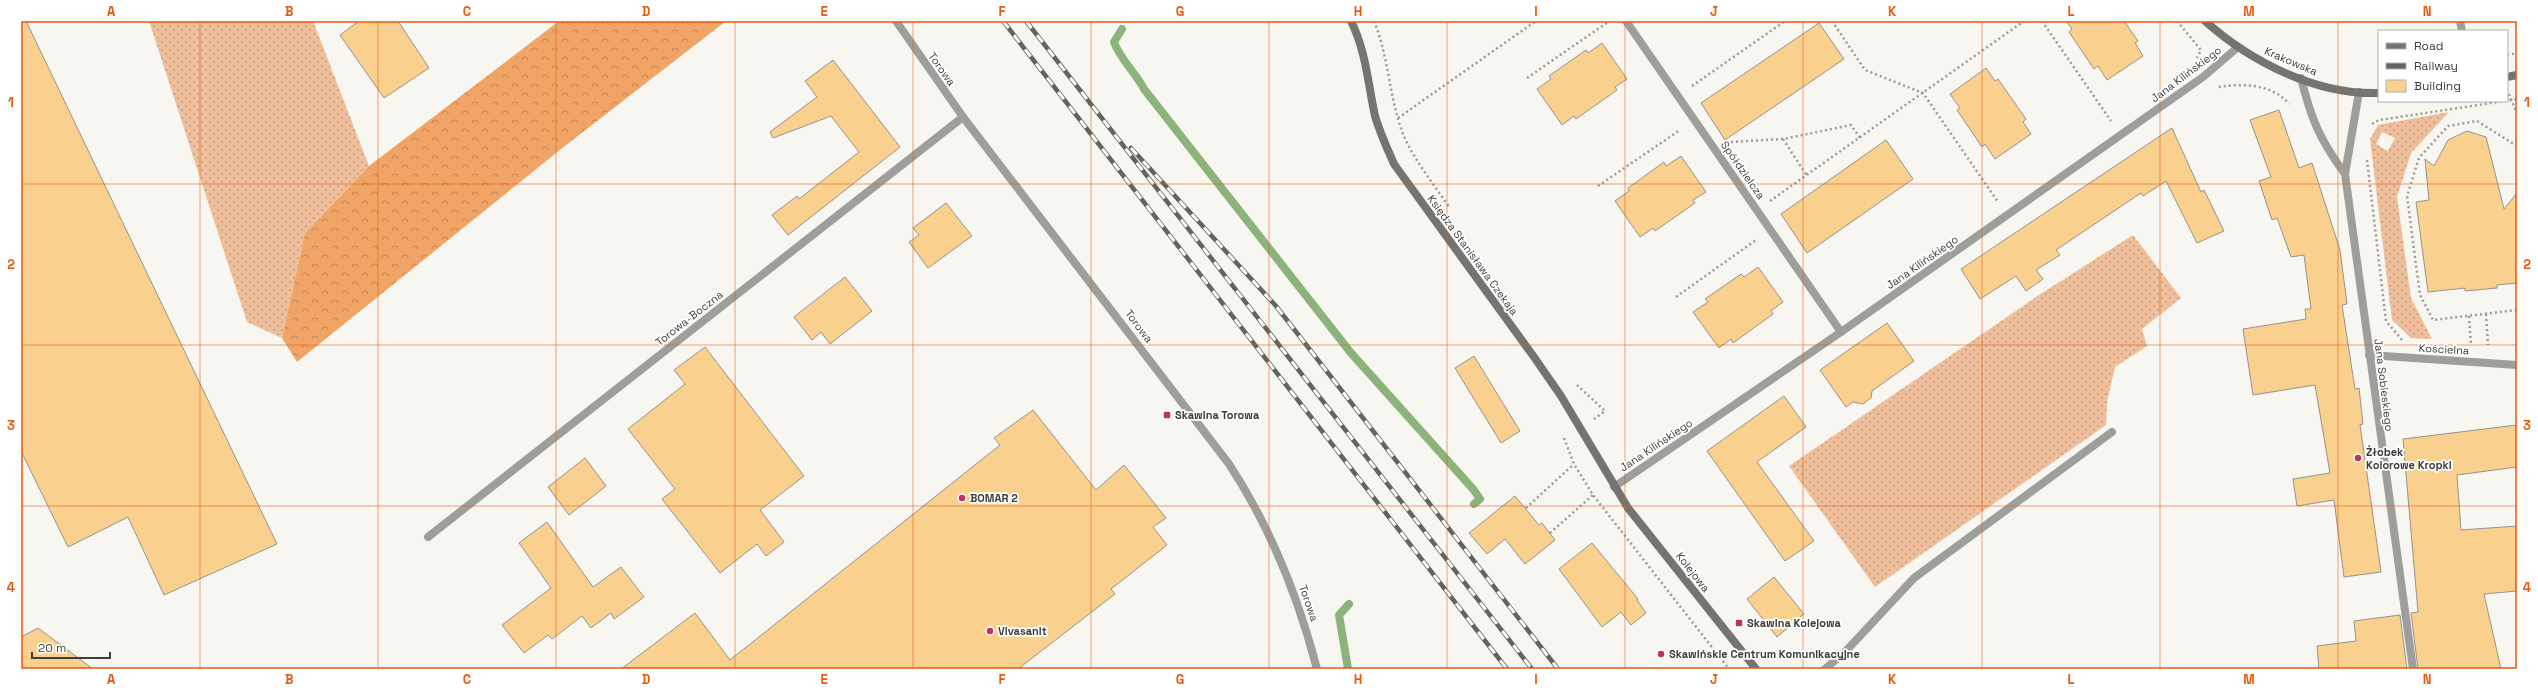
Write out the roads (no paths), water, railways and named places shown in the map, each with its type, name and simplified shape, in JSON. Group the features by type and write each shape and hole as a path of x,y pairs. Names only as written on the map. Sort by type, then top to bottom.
{"street":[{"name":"Torowa","path":"896,21 964,117 1114,311 1229,464 1250,496 1275,545 1292,586 1318,669"},
{"name":"Księdza Stanisława Czekaja","path":"1350,21 1364,54 1379,129 1394,164 1550,379 1614,487"},
{"name":"Spółdzielcza","path":"1626,21 1712,143 1841,332"},
{"name":"Krakowska","path":"2205,21 2238,47 2260,61 2323,86 2359,92 2378,93"},
{"name":"Jana Kilińskiego","path":"1614,487 1841,332 2007,215 2202,77 2238,47"},
{"path":"2301,78 2312,120 2331,155 2346,174"},
{"name":"Jana Sobieskiego","path":"2359,92 2346,174 2369,355 2413,669"},
{"name":"Torowa-Boczna","path":"428,537 964,117"},
{"name":"Kościelna","path":"2369,355 2517,365"},
{"path":"1824,669 1845,652 1914,578 2112,432"},
{"name":"Kolejowa","path":"1614,487 1756,669"}],"waterway":[{"path":"1122,29 1114,42 1120,54 1144,89 1351,353 1473,489 1480,499 1474,504"},
{"path":"1348,669 1339,615 1349,604"}],"railway":[{"path":"1003,21 1507,669"},
{"path":"1026,21 1532,669"},
{"path":"1131,148 1276,306 1558,669"}],"place":[{"name":"Skawina Torowa","path":"1167,415"},
{"name":"Żłobek Kolorowe Kropki","path":"2358,458"},
{"name":"BOMAR 2","path":"962,498"},
{"name":"Skawina Kolejowa","path":"1739,623"},
{"name":"Vivasanit","path":"990,631"},
{"name":"Skawińskie Centrum Komunikacyjne","path":"1661,654"}]}
